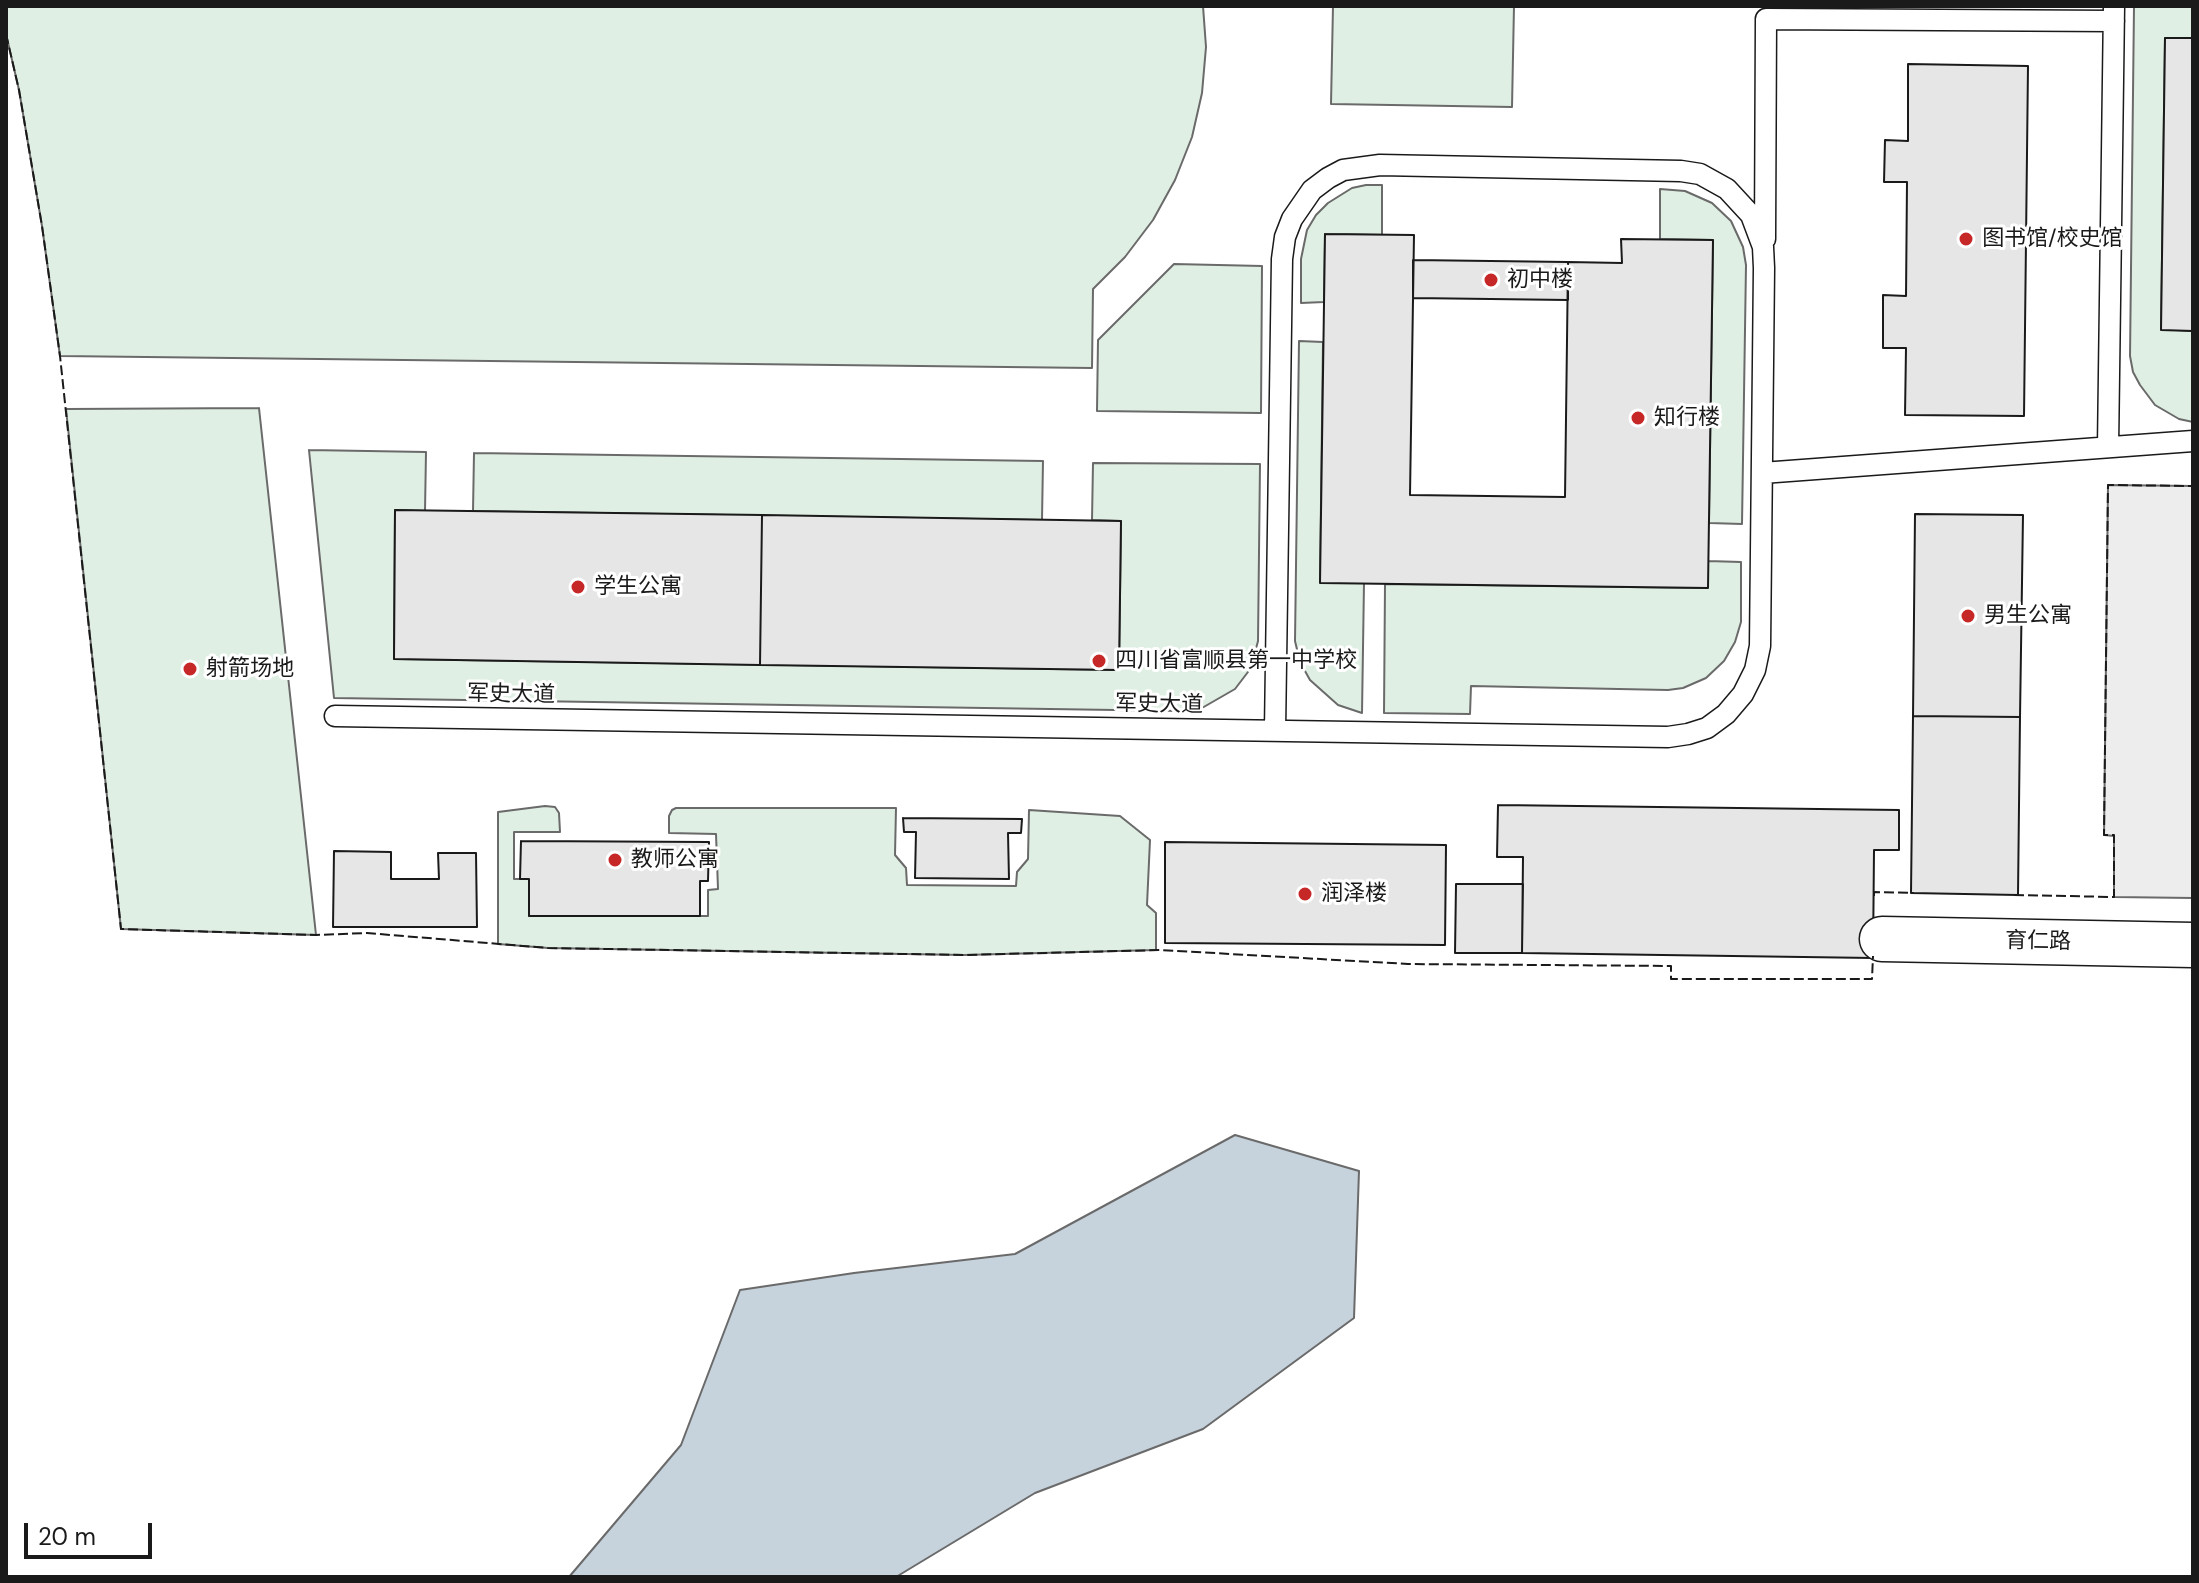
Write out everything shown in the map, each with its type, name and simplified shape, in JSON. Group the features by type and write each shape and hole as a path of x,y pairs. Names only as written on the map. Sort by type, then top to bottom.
{"street":[{"name":"育仁路","path":"1882,939 2193,945"}],"lane":[{"path":"1764,268 1766,19 2114,13 2108,447"},
{"path":"1275,730 1282,259 1285,237 1292,219 1312,190 1343,170 1380,165 1691,172 1727,189 1751,215 1763,247 1764,268"},
{"name":"军史大道","path":"335,716 1668,737 1688,734 1707,728 1726,714 1743,694 1755,670 1760,646 1764,268"},
{"path":"1762,473 2193,441"}],"green space":[{"path":"6,6 1203,6 1206,47 1202,93 1192,137 1175,180 1153,220 1125,257 1093,289 1092,368 60,356 42,226 19,90 6,34"},
{"path":"1333,6 1514,6 1512,107 1331,104"},
{"path":"2134,6 2193,6 2193,38 2165,38 2161,329 2193,331 2193,422 2179,419 2155,405 2133,372 2130,356"},
{"path":"1382,185 1382,235 1325,234 1324,302 1301,303 1301,259 1307,230 1328,203 1352,188"},
{"path":"1660,189 1685,191 1712,203 1731,221 1743,247 1746,265 1742,524 1709,523 1713,240 1660,239"},
{"path":"1174,264 1262,266 1261,413 1097,411 1098,340"},
{"path":"1299,341 1323,342 1320,582 1364,583 1362,713 1338,705 1310,680 1300,662 1295,641"},
{"name":"射箭场地","path":"259,408 316,935 121,929 66,409"},
{"path":"309,450 426,452 425,511 395,510 394,659 1119,670 1121,521 1092,520 1093,463 1260,464 1258,641 1251,668 1235,689 1202,708 1180,711 334,698"},
{"path":"474,453 1043,461 1042,520 473,511"},
{"path":"1708,561 1741,562 1741,622 1735,642 1724,661 1706,678 1683,688 1668,690 1471,686 1470,714 1384,713 1385,584 1707,588"},
{"path":"555,807 559,813 560,832 514,832 514,879 529,879 529,916 708,916 708,890 718,889 716,834 669,833 669,816 676,808 896,808 895,855 906,868 907,885 1016,886 1017,872 1028,859 1029,810 1120,816 1150,840 1147,905 1156,913 1156,950 964,955 548,948 498,944 498,812"}],"shaded area":[{"path":"2108,485 2193,486 2193,898 2114,897 2114,836 2104,835"},
{"path":"1235,1135 1359,1171 1354,1318 1203,1429 1035,1493 896,1577 569,1577 681,1445 740,1290 1015,1254"}],"building":[{"path":"2165,38 2193,38 2193,331 2161,330"},
{"name":"图书馆/校史馆","path":"1908,64 2028,66 2024,416 1905,415 1906,348 1883,348 1883,295 1906,296 1907,182 1884,182 1885,140 1908,141"},
{"name":"知行楼","path":"1325,234 1414,235 1410,495 1565,497 1568,262 1622,263 1621,239 1713,240 1708,588 1320,583"},
{"name":"初中楼","path":"1413,260 1568,262 1568,300 1413,298"},
{"name":"学生公寓","path":"395,510 762,515 760,665 394,659"},
{"name":"男生公寓","path":"1915,514 2023,515 2020,717 1913,716"},
{"path":"762,515 1121,521 1119,670 760,665"},
{"path":"1913,716 2020,717 2018,895 1911,893"},
{"path":"1498,805 1899,810 1899,850 1874,850 1873,958 1522,953 1523,857 1497,857"},
{"path":"903,818 1022,819 1021,833 1008,833 1009,879 915,878 916,832 904,832"},
{"name":"教师公寓","path":"521,841 709,842 708,881 700,881 700,916 529,916 529,879 520,879"},
{"name":"润泽楼","path":"1165,842 1446,845 1445,945 1165,943"},
{"path":"334,851 391,852 391,879 439,879 438,853 476,853 477,927 333,927"},
{"path":"1456,884 1523,884 1522,953 1455,953"}],"fence":[{"path":"6,34 19,90 42,226 60,356 121,929 316,935 367,933 548,948 964,955 1160,950 1408,964 1671,966 1671,979 1872,979 1873,956"},
{"path":"2014,895 2114,897 2114,835 2104,835 2108,485 2193,486"},
{"path":"1874,896 1874,892 1914,893"}],"place":[{"name":"图书馆/校史馆","path":"1966,239"},
{"name":"初中楼","path":"1491,280"},
{"name":"知行楼","path":"1638,418"},
{"name":"学生公寓","path":"578,587"},
{"name":"男生公寓","path":"1968,616"},
{"name":"四川省富顺县第一中学校","path":"1099,661"},
{"name":"射箭场地","path":"190,669"},
{"name":"教师公寓","path":"615,860"},
{"name":"润泽楼","path":"1305,894"}]}
